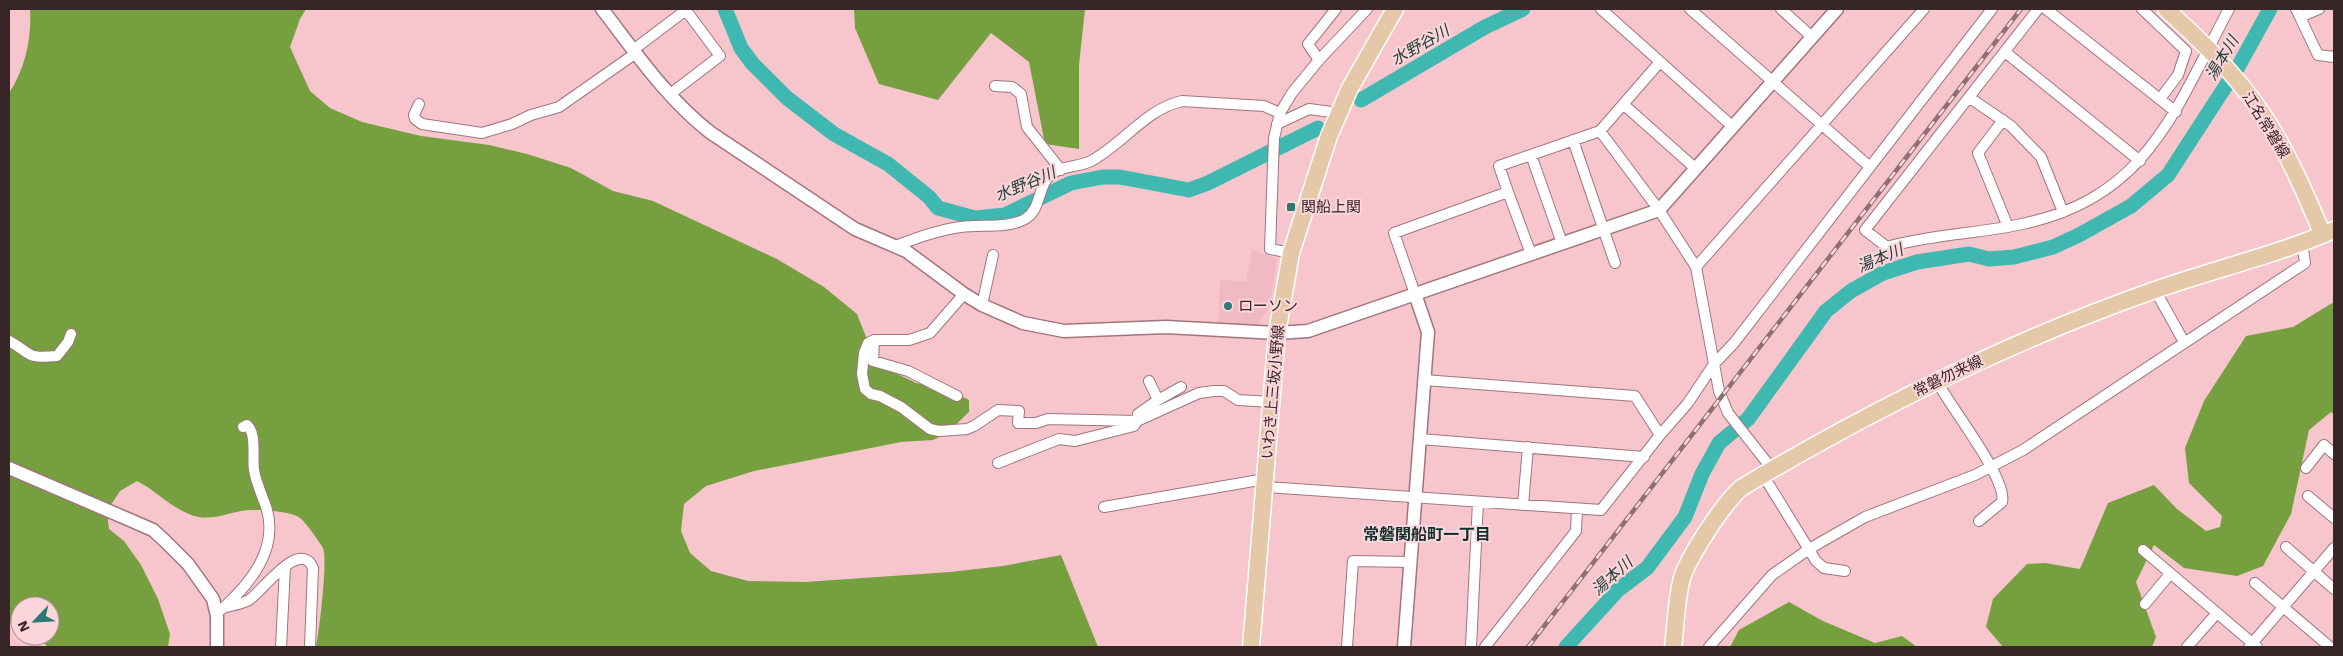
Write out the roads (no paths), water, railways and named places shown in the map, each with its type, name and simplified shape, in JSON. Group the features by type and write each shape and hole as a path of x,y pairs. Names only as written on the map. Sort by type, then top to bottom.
{"main road":[{"name":"いわき上三坂小野線","path":"1251,647 1277,332 1291,253 1307,199 1339,113 1350,88 1395,9"},
{"name":"江名常磐線","path":"2166,9 2206,47 2240,84 2262,112 2329,233"},
{"name":"常磐勿来線","path":"1673,647 1679,596 1687,567 1730,499 1741,488 1936,380 1980,360 2155,290 2329,233"}],"street":[{"path":"602,9 668,95 693,120 855,229 896,246 918,259 964,294 982,305 1023,323 1064,331 1166,327 1277,332 1308,331 1659,210 1837,9"},
{"path":"1320,60 1308,44 1336,9"},
{"path":"1291,253 1270,249 1274,138 1280,113 1292,93 1367,9"},
{"path":"1600,9 1732,126"},
{"path":"1690,9 1870,167"},
{"path":"1781,9 1812,37"},
{"path":"1696,267 1924,9"},
{"path":"1104,507 1265,483 1415,498 1601,510 1660,435 1688,403 1714,364 1734,343 1992,9"},
{"path":"2038,9 1865,230 1887,247 1919,239 2008,227 2063,212 2102,193 2122,178 2140,160 2176,112 2206,47 2229,9"},
{"path":"2046,9 2176,112"},
{"path":"2142,9 2186,51 2178,75 2160,99"},
{"path":"2319,9 2298,13 2318,54 2334,57"},
{"path":"419,104 414,115 415,119 422,124 482,133 512,124 531,115 558,107 635,52 685,10 720,56 668,95"},
{"path":"2005,52 2140,160"},
{"path":"1531,254 1499,166 1600,131 1659,63"},
{"path":"994,86 1012,87 1021,94 1024,100 1026,127 1061,170"},
{"path":"1970,98 2003,120 2041,158 2063,212"},
{"path":"896,246 934,231 1018,222 1031,214 1038,204 1044,186 1050,176 1061,170 1091,160 1154,114 1176,102 1264,106 1280,113"},
{"path":"1623,104 1695,168"},
{"path":"1277,124 1309,109 1339,113"},
{"path":"2003,120 1978,153 2008,227"},
{"path":"1600,131 1659,210 1696,267 1719,390 1728,413 1750,441 1816,561 1824,568 1845,571"},
{"path":"1573,140 1615,263"},
{"path":"1531,155 1562,243"},
{"path":"1404,647 1428,332 1394,233 1508,192"},
{"path":"1709,647 1768,580 1809,549 1865,518 1992,466 2046,436 2184,342 2305,263 2302,242"},
{"path":"982,305 993,255"},
{"path":"2155,290 2184,342"},
{"path":"964,294 930,333 909,340 874,340 868,343 864,353 862,374 865,389 871,394 880,396 901,408 930,429 939,432 967,429 998,410 1019,411 1018,423 1036,423 1048,419 1137,421 1199,393 1214,391 1224,391 1238,400 1272,402"},
{"path":"9,341 20,347 24,353 37,358 56,356 68,342 71,334"},
{"path":"874,340 873,361 908,371 957,396"},
{"path":"1424,380 1634,396 1660,435"},
{"path":"1936,380 1992,466 2002,492 2002,502 1979,522"},
{"path":"1149,381 1158,400"},
{"path":"998,463 1059,439 1075,441 1134,426 1138,414 1181,387"},
{"path":"219,610 240,593 264,556 269,539 267,511 254,470 252,431 247,425 242,427"},
{"path":"1420,439 1644,457"},
{"path":"2306,468 2324,445 2334,454"},
{"path":"1523,505 1528,448"},
{"path":"9,468 153,530 188,564 204,583 213,599 219,610 217,647"},
{"path":"2308,496 2334,518"},
{"path":"1471,647 1478,502"},
{"path":"1485,647 1576,531 1577,509"},
{"path":"2286,547 2334,589"},
{"path":"2143,550 2253,646 2283,607 2334,548"},
{"path":"219,610 249,600 294,560 308,561 313,568 310,647"},
{"path":"1347,647 1353,561 1410,562"},
{"path":"281,647 285,566"},
{"path":"2145,604 2170,574"},
{"path":"2255,583 2330,647"},
{"path":"2187,647 2216,613"}],"waterway":[{"name":"水野谷川","path":"725,9 741,48 752,63 787,98 834,134 888,164 929,197 938,208 975,218 1005,215 1071,183 1103,177 1120,177 1189,190 1208,183 1318,128"},
{"name":"水野谷川","path":"1361,100 1485,27 1523,9"},
{"name":"湯本川","path":"1566,647 1618,590 1647,568 1685,517 1702,474 1719,443 1748,419 1826,311 1851,291 1883,273 1917,262 1969,254 1989,259 2014,257 2053,247 2131,206 2168,175 2238,67 2270,9"}],"railway":[{"path":"1528,647 2021,9"}],"place":[{"name":"関船上関","path":"1291,207"},
{"name":"ローソン","path":"1228,306"}],"district":[{"name":"常磐関船町一丁目","path":"1427,534"}]}
